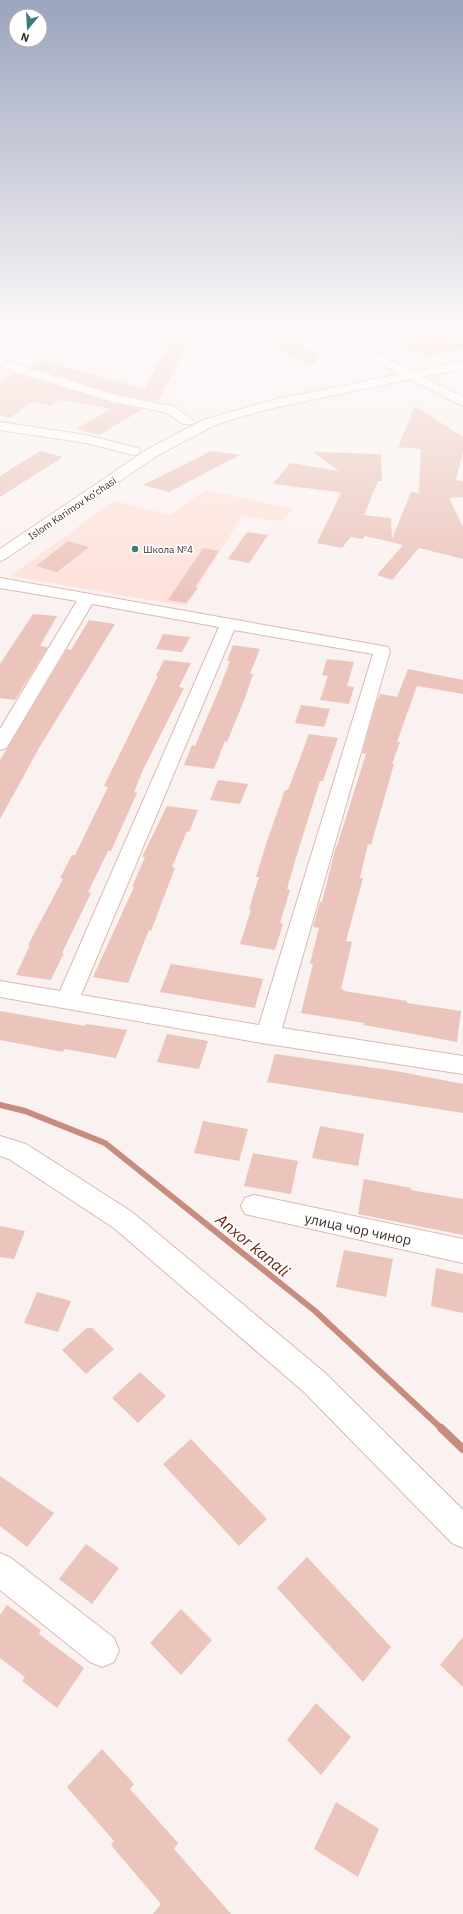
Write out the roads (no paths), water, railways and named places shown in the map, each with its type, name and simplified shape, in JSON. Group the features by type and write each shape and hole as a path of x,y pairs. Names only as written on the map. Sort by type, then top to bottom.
{"street":[{"name":"Islom Karimov ko‘chasi","path":"67,495 133,451 186,422"},
{"name":"Islom Karimov ko‘chasi","path":"0,556 153,452 210,422"},
{"path":"0,426 86,439 133,451"},
{"path":"0,583 86,600 382,652 268,1035"},
{"path":"0,744 86,600"},
{"path":"67,1000 228,624"},
{"path":"0,989 268,1035 463,1065"},
{"path":"0,1146 17,1152 129,1225 314,1382 463,1532"},
{"name":"улица чор чинор","path":"254,1206 463,1251"},
{"path":"0,1569 102,1650"}],"waterway":[{"name":"Anxor kanali","path":"0,1105 25,1111 105,1143 315,1311 442,1429"},
{"name":"Anxor kanali","path":"441,1428 463,1449"}],"place":[{"name":"Школа №4","path":"135,549"}]}
